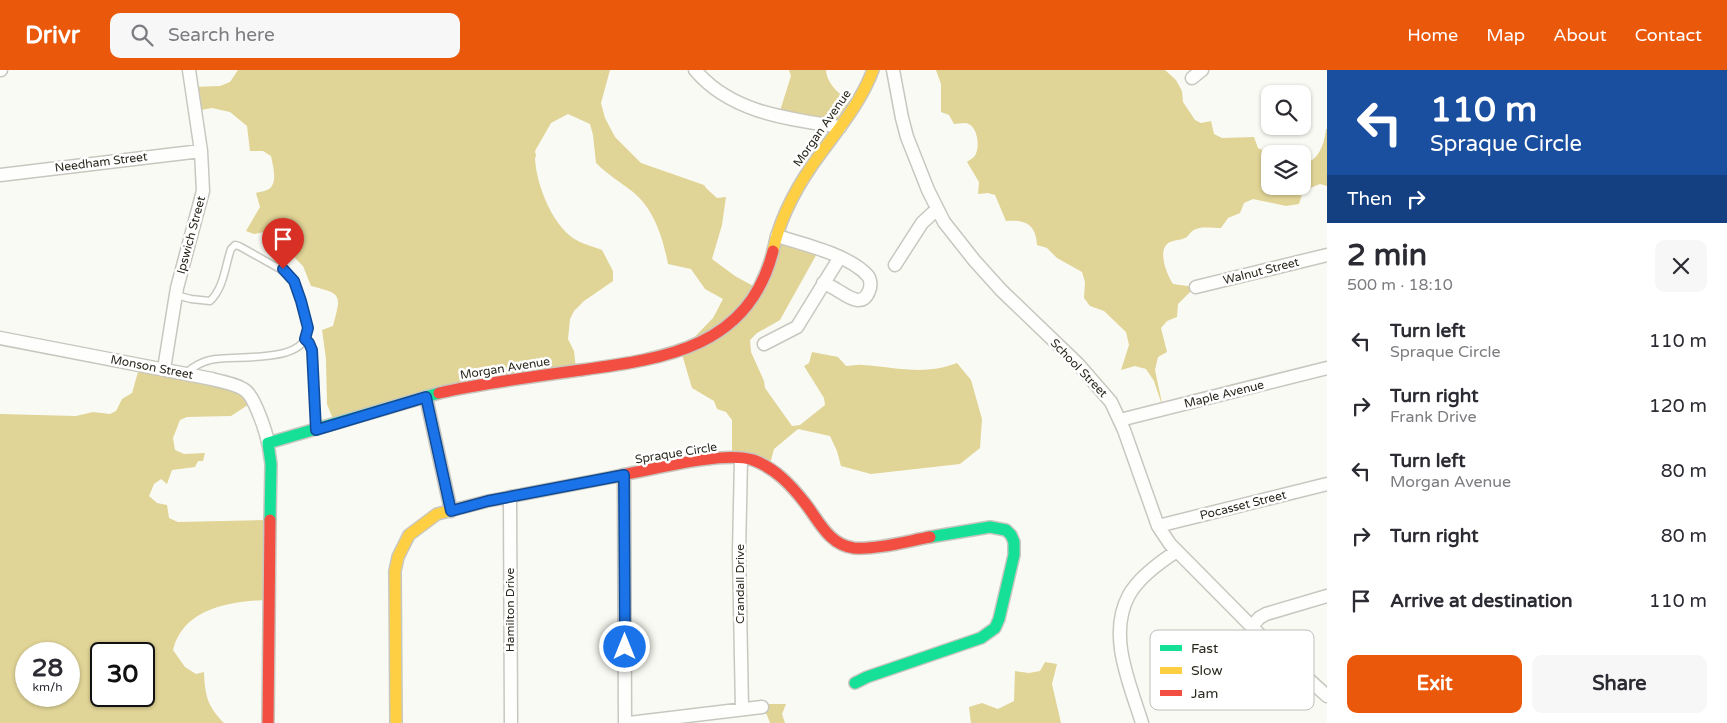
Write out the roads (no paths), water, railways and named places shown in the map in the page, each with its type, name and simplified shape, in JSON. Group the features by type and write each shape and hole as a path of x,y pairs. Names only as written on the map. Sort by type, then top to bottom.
{"street":[{"name":"Ipswich Street","path":"164,370 176,295 188,241 203,191 201,150 189,70"},
{"path":"695,70 712,87 744,105 794,120 840,127"},
{"name":"Morgan Avenue","path":"268,443 453,390 628,363 708,341 731,323 751,301 766,274 787,209 802,181 820,154 858,103 873,70"},
{"name":"School Street","path":"893,70 902,118 908,137 921,174 944,222 1001,290 1078,364 1107,396 1120,420 1158,526 1170,544 1255,630"},
{"path":"1192,78 1202,70"},
{"name":"Needham Street","path":"0,175 201,150"},
{"path":"895,265 922,223 937,209"},
{"path":"777,236 840,257 852,264 868,276 870,291 862,298 854,300 823,283"},
{"name":"Walnut Street","path":"1196,287 1327,255"},
{"path":"764,344 797,328 840,257"},
{"name":"Monson Street","path":"0,338 212,379 247,392 257,409 268,443"},
{"name":"Maple Avenue","path":"1120,420 1327,368"},
{"path":"426,397 451,511"},
{"path":"268,443 271,474 268,723"},
{"name":"Spraque Circle","path":"396,723 395,571 398,557 409,535 417,528 437,514 510,497 709,459 741,458 752,460 776,473 800,496 829,536 836,542 850,548 866,548 990,527 1006,530 1011,535 1015,548 1013,567 995,628 981,638 868,676 854,683"},
{"name":"Crandall Drive","path":"741,458 742,709"},
{"path":"624,475 625,723"},
{"name":"Pocasset Street","path":"1158,526 1327,484"},
{"name":"Hamilton Drive","path":"510,497 511,723"},
{"path":"1142,723 1125,667 1121,646 1122,614 1129,595 1138,584 1152,569 1177,551"},
{"path":"1252,627 1259,618 1266,614 1327,596"},
{"name":"School Street","path":"1314,684 1327,696"},
{"path":"629,723 762,707"}],"lane":[{"path":"176,295 210,301 221,285 231,249 235,245 283,269 294,281 308,328 305,339 299,347 283,354 210,360 194,366 185,374"},
{"path":"305,339 312,350 316,430"}]}
